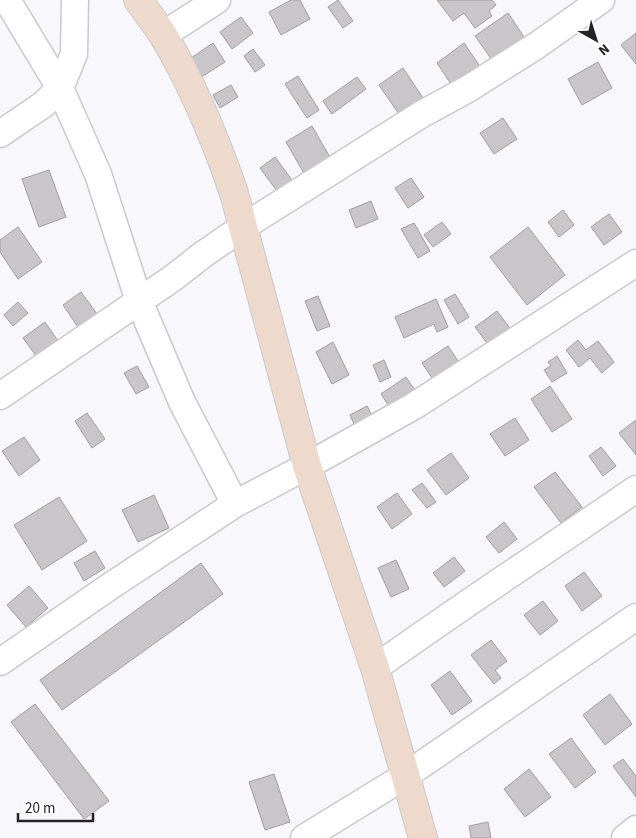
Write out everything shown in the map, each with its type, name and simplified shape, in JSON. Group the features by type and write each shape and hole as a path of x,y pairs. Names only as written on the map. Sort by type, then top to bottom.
{"street":[{"path":"7,0 60,88 98,174 139,301 182,402 235,504"},
{"path":"0,134 44,104 60,88 74,54 75,0"},
{"path":"138,0 163,35 199,103 234,193 307,466 376,668 423,838"},
{"path":"163,35 218,0"},
{"path":"0,396 243,227 422,114 468,90 536,46 601,0"},
{"path":"0,661 235,504 414,406 636,263"},
{"path":"376,668 447,616 547,551 636,488"},
{"path":"314,835 405,776 636,617"},
{"path":"625,838 636,829"}],"building":[{"path":"291,0 300,0 310,19 281,35 269,12"},
{"path":"338,0 353,21 343,28 328,7"},
{"path":"437,0 492,0 496,5 489,11 492,16 475,28 464,13 453,21"},
{"path":"508,13 524,37 492,60 475,36"},
{"path":"241,17 253,33 232,49 220,32"},
{"path":"636,33 636,64 621,45"},
{"path":"213,43 225,62 200,78 188,60"},
{"path":"464,43 481,68 453,87 437,63"},
{"path":"253,49 265,65 255,72 244,56"},
{"path":"598,62 612,88 582,105 568,79"},
{"path":"403,68 425,101 401,117 379,85"},
{"path":"298,76 319,110 307,118 285,84"},
{"path":"357,77 366,89 332,114 323,101"},
{"path":"231,85 238,97 220,108 213,95"},
{"path":"503,118 517,139 494,154 480,133"},
{"path":"312,126 331,159 305,175 286,142"},
{"path":"275,157 295,184 280,195 260,168"},
{"path":"49,170 66,217 39,227 22,179"},
{"path":"411,178 424,197 408,208 395,188"},
{"path":"371,201 378,219 356,228 349,210"},
{"path":"563,210 574,225 559,237 548,222"},
{"path":"609,214 622,232 604,245 591,227"},
{"path":"442,222 451,234 433,247 424,235"},
{"path":"414,223 430,251 418,258 401,229"},
{"path":"18,227 42,262 18,279 0,252 0,240"},
{"path":"528,227 565,275 527,305 490,257"},
{"path":"81,292 97,314 78,327 63,305"},
{"path":"455,294 469,317 458,324 444,300"},
{"path":"318,296 330,326 317,331 305,301"},
{"path":"436,299 448,327 437,332 434,324 404,338 395,317"},
{"path":"18,302 28,313 13,326 4,315"},
{"path":"497,311 512,331 490,347 475,327"},
{"path":"45,322 58,341 37,357 23,338"},
{"path":"578,340 586,350 598,341 614,362 602,373 590,358 579,367 566,350"},
{"path":"333,342 349,375 332,384 316,352"},
{"path":"448,346 460,364 434,381 422,363"},
{"path":"557,356 567,373 552,382 544,370 551,366 548,362"},
{"path":"384,360 391,377 380,382 373,365"},
{"path":"137,366 149,387 136,394 124,373"},
{"path":"406,377 418,395 392,411 381,394"},
{"path":"550,386 572,419 552,432 531,399"},
{"path":"367,406 376,424 358,433 350,415"},
{"path":"87,413 105,439 92,448 75,421"},
{"path":"515,418 529,440 505,456 490,434"},
{"path":"636,420 636,455 619,433"},
{"path":"24,437 40,460 19,476 2,451"},
{"path":"601,447 616,466 603,476 589,456"},
{"path":"451,453 469,478 446,495 427,470"},
{"path":"555,472 582,507 561,523 534,487"},
{"path":"422,483 436,502 427,508 412,490"},
{"path":"397,493 412,514 392,529 377,507"},
{"path":"154,495 169,528 138,542 122,510"},
{"path":"59,497 87,541 42,570 14,525"},
{"path":"504,522 517,539 499,553 486,537"},
{"path":"95,551 105,568 84,581 74,563"},
{"path":"454,557 465,571 444,587 433,573"},
{"path":"396,560 409,589 391,597 378,568"},
{"path":"201,563 223,594 62,710 40,680"},
{"path":"584,572 602,596 582,611 565,586"},
{"path":"29,586 48,608 26,627 7,605"},
{"path":"543,601 558,621 540,635 524,615"},
{"path":"491,640 507,661 495,670 501,678 494,684 471,655"},
{"path":"450,671 472,701 452,715 431,685"},
{"path":"610,694 632,724 605,745 583,715"},
{"path":"35,704 109,801 84,819 11,722"},
{"path":"571,738 596,772 575,788 549,754"},
{"path":"623,759 636,776 636,797 613,766"},
{"path":"529,769 551,797 525,817 504,789"},
{"path":"274,774 290,822 265,830 249,782"},
{"path":"488,822 491,838 471,838 469,826"}]}
